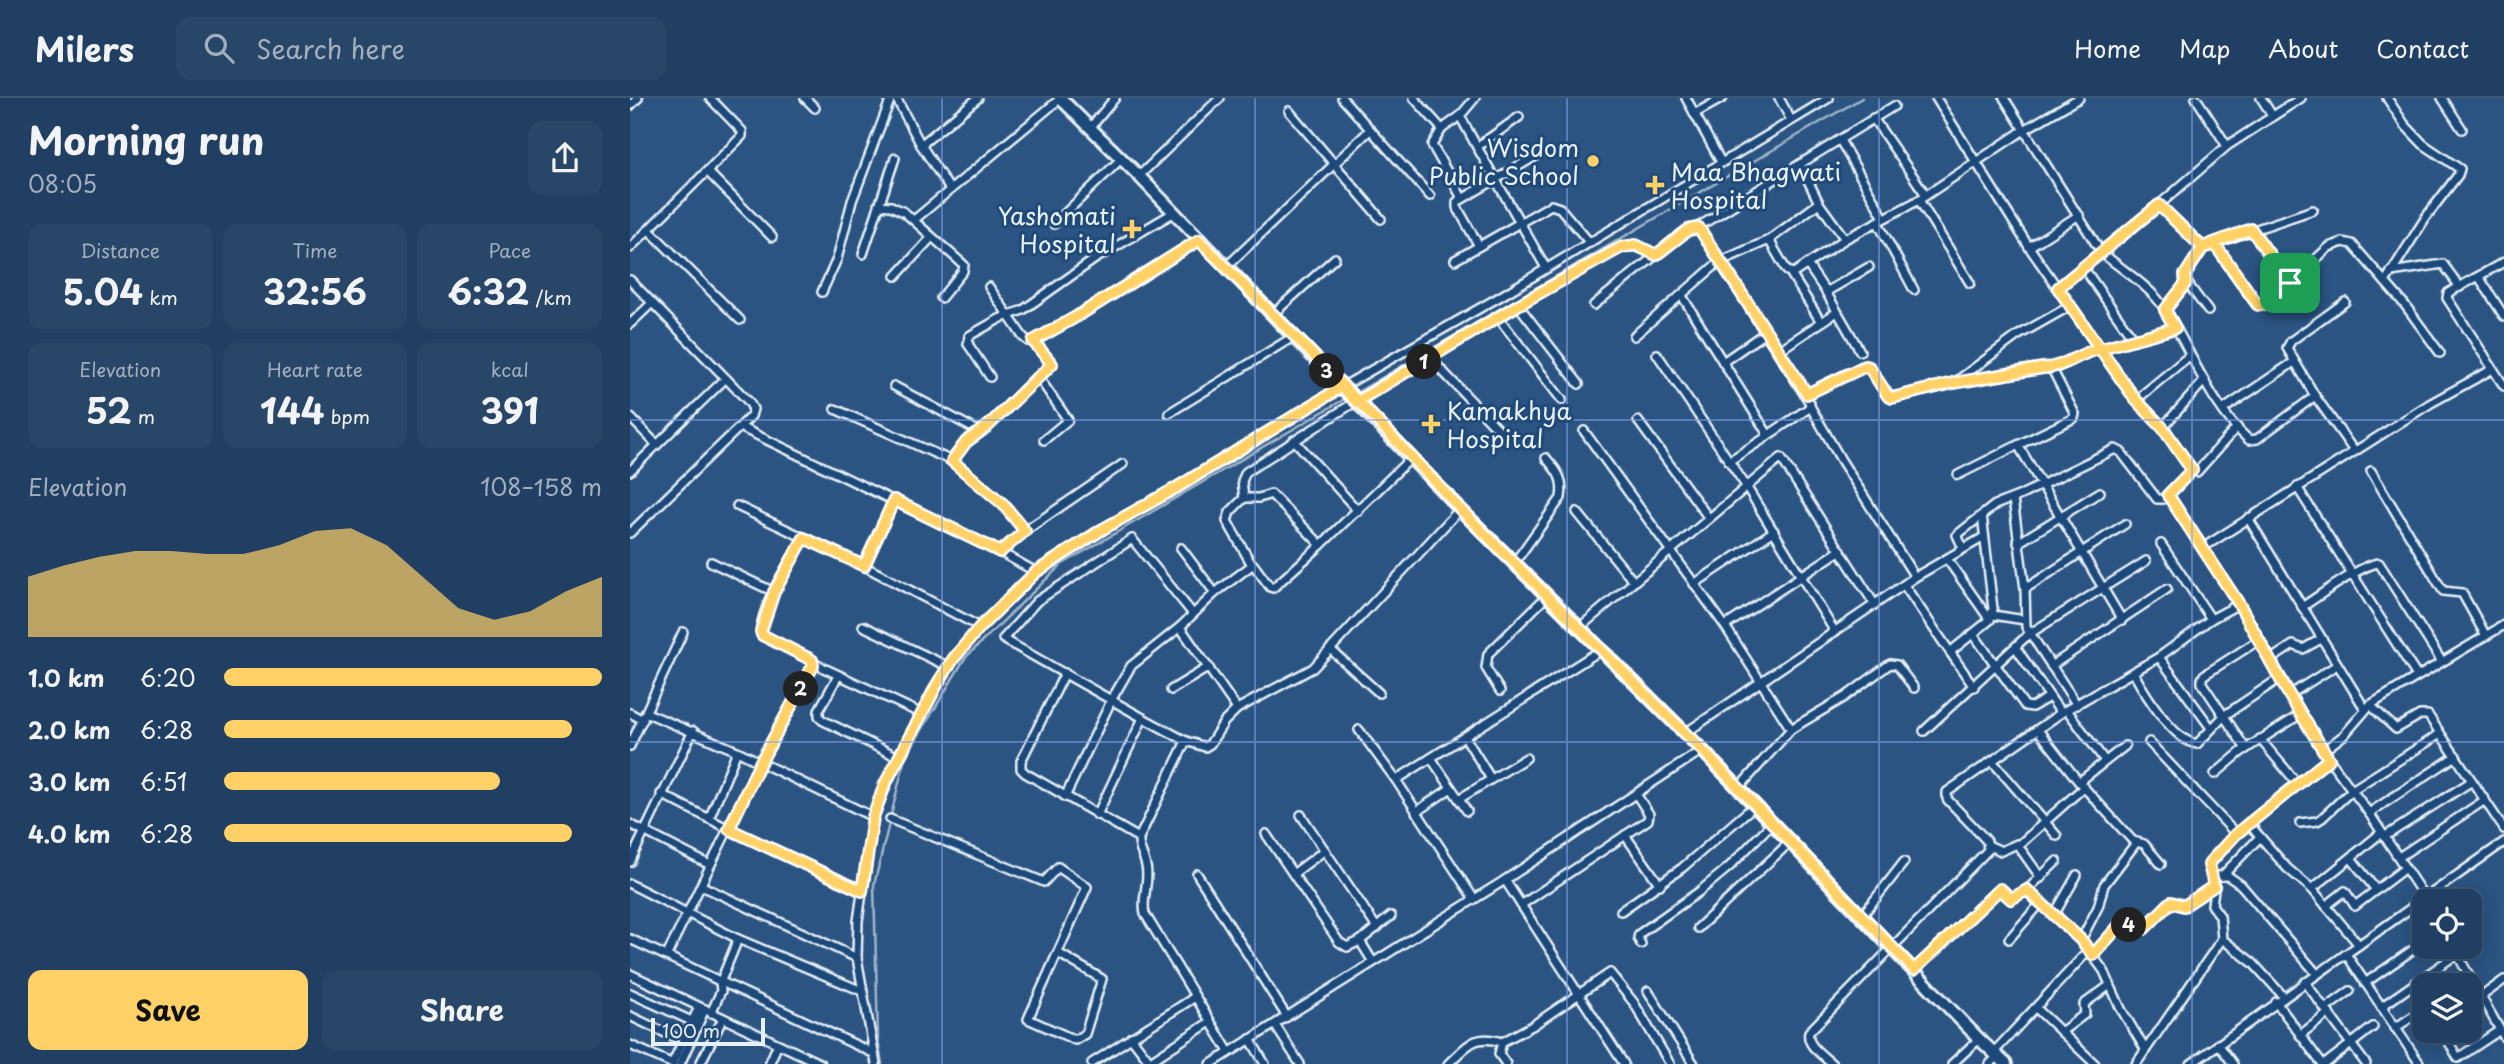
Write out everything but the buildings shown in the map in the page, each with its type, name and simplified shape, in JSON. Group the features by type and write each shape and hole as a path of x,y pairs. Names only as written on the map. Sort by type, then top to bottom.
{"main road":[{"path":"1061,98 1460,509 1702,750 1997,1059"}],"street":[{"path":"630,106 638,98"},
{"path":"630,248 743,134 710,98"},
{"path":"805,98 815,108"},
{"path":"895,100 907,98"},
{"path":"921,145 978,98"},
{"path":"914,220 949,188 1061,98"},
{"path":"1090,128 1115,98"},
{"path":"1139,176 1220,98"},
{"path":"1342,98 1430,196"},
{"path":"1414,98 1442,129"},
{"path":"1462,198 1432,145 1442,129 1460,116 1475,98"},
{"path":"1686,98 1721,162"},
{"path":"1694,114 1723,98"},
{"path":"1779,98 1791,120"},
{"path":"1244,498 1242,481 1246,472 1294,440 1350,396 1501,296 1827,98"},
{"path":"1936,98 2029,247 2136,400 2163,428 2192,470 2197,472 2237,427"},
{"path":"2004,98 2101,251 2165,310 2189,356 2224,410 2247,439 2254,441 2315,396"},
{"path":"1791,274 1845,239 1923,198 2067,101 2078,98"},
{"path":"2196,98 2227,146"},
{"path":"2261,98 2272,115"},
{"path":"2058,288 2227,146 2301,98"},
{"path":"2385,282 2460,169 2423,145 2405,125 2387,98"},
{"path":"2442,98 2462,129"},
{"path":"895,100 949,188"},
{"path":"822,292 837,259 852,201 895,100"},
{"path":"1594,305 1688,230 1699,228 1894,106"},
{"path":"1289,111 1381,219"},
{"path":"1460,116 1546,268"},
{"path":"1477,147 1520,117"},
{"path":"1873,118 1923,198 1970,283"},
{"path":"1226,267 1370,130"},
{"path":"1840,140 1914,290"},
{"path":"1479,246 1457,207 1457,202 1542,153"},
{"path":"863,254 895,158"},
{"path":"1054,224 1121,159"},
{"path":"1800,164 1819,203 1845,239"},
{"path":"708,172 772,237"},
{"path":"1634,335 1719,262 1769,240 1819,203"},
{"path":"878,205 897,208 914,220 965,267 941,298"},
{"path":"1455,260 1555,205 1590,243"},
{"path":"2159,205 2203,247"},
{"path":"2208,311 2186,283 2185,275 2203,247 2313,210"},
{"path":"990,377 968,344 968,338 999,319 1023,310 1095,259 1173,213"},
{"path":"2029,247 2079,215"},
{"path":"1699,228 1807,394 1810,406 1915,577"},
{"path":"2251,229 2290,283"},
{"path":"649,230 740,320"},
{"path":"896,276 931,238"},
{"path":"989,287 1023,337 1033,341 1199,240"},
{"path":"1769,240 1821,322"},
{"path":"2214,243 2258,305 2262,305 2290,283 2329,247 2343,242 2352,244 2440,353"},
{"path":"876,1064 857,958 858,921 873,817 898,757 922,714 949,667 980,627 1036,572 1103,529 1176,488 1350,396 1430,358 1622,247 1636,245 1656,255"},
{"path":"1272,315 1335,258"},
{"path":"2504,262 2448,293 2448,300 2504,386"},
{"path":"1807,264 1860,351"},
{"path":"2391,272 2443,264 2460,287"},
{"path":"1826,292 1869,267"},
{"path":"2083,267 2134,340"},
{"path":"2479,277 2504,316"},
{"path":"630,280 752,406 753,412 630,533"},
{"path":"2165,310 2186,283"},
{"path":"1682,296 1766,430 1767,436"},
{"path":"2345,302 2288,344 2288,353 2354,451"},
{"path":"630,324 651,304"},
{"path":"1518,305 1579,384"},
{"path":"1953,383 2017,336 2070,306"},
{"path":"1778,351 1837,312"},
{"path":"1498,317 1562,400"},
{"path":"1807,394 1863,366 1869,367 1892,398 1953,383 2043,368 2052,369 2081,355 2175,328"},
{"path":"1723,362 1766,332"},
{"path":"1169,413 1293,337"},
{"path":"952,461 963,445 1052,364 1033,341"},
{"path":"1657,354 1746,486 1835,632"},
{"path":"2136,400 2189,356"},
{"path":"1430,358 1501,432"},
{"path":"2224,410 2294,362"},
{"path":"1958,475 2074,418 2075,414 2052,369"},
{"path":"2204,547 2431,403 2493,369"},
{"path":"1039,378 1068,421 1044,440"},
{"path":"630,471 725,379"},
{"path":"2163,428 2205,380"},
{"path":"894,386 980,432"},
{"path":"1729,461 1810,406"},
{"path":"835,409 952,461 1003,504 1025,531"},
{"path":"630,417 657,445"},
{"path":"1638,421 1708,517"},
{"path":"740,426 1036,572"},
{"path":"1584,431 1725,626 1791,729"},
{"path":"1294,440 1358,511"},
{"path":"2018,445 2122,620"},
{"path":"1963,548 1957,535 1995,505 2117,449 2157,499 2161,500 2168,495 2192,470"},
{"path":"1321,545 1271,494 1256,499 1244,498 1230,512 1227,521 1253,564 1273,588 1321,545 1358,511 1411,458"},
{"path":"1515,562 1561,498 1561,477 1546,458"},
{"path":"1579,628 1779,458 1783,458 1875,605"},
{"path":"1000,552 1025,531 1123,464"},
{"path":"2371,471 2443,591 2462,593 2486,636"},
{"path":"2297,487 2417,676"},
{"path":"2018,543 2100,492"},
{"path":"2168,495 2239,604 2323,751 2369,813 2419,889"},
{"path":"2013,499 2025,589 2025,620 2029,634 2077,705"},
{"path":"864,566 894,500"},
{"path":"737,506 864,566 980,627"},
{"path":"1193,614 1132,539 1037,601 1003,639 1200,747 1210,744 1224,722 1237,709 1312,668 1460,509"},
{"path":"1577,512 1634,582"},
{"path":"1982,515 1992,617"},
{"path":"2248,518 2337,665 2367,707 2396,729 2420,715 2428,715 2504,829"},
{"path":"2025,589 2125,524"},
{"path":"1694,584 1774,531"},
{"path":"1684,734 1915,577 1984,537"},
{"path":"804,538 774,592 762,622 761,633 838,676 922,714"},
{"path":"2161,544 2211,620"},
{"path":"1181,548 1215,593"},
{"path":"1725,626 1840,550"},
{"path":"1947,559 1992,617 2025,620"},
{"path":"1924,731 2029,634 2146,561"},
{"path":"711,562 774,592"},
{"path":"2302,607 2372,564 2379,563 2442,662"},
{"path":"1065,797 1112,699 1131,666 1215,593 1253,564"},
{"path":"1905,585 1973,687"},
{"path":"2051,666 2167,589"},
{"path":"1500,691 1486,668 1488,654 1547,596"},
{"path":"2041,878 2019,845 2015,843 2001,851 1989,845 1946,795 1950,789 2064,712 2159,657 2211,620 2239,604"},
{"path":"1950,652 1974,635 1992,617"},
{"path":"2323,751 2344,735 2367,707 2504,625"},
{"path":"863,626 949,667"},
{"path":"1180,626 1237,709"},
{"path":"630,746 683,632"},
{"path":"1974,635 2028,708 2049,696"},
{"path":"2270,660 2293,645 2303,649 2321,639"},
{"path":"2246,748 2202,683 2202,679 2204,675 2259,640"},
{"path":"2016,648 2049,696 2105,761"},
{"path":"1330,649 1379,693"},
{"path":"1396,779 1601,650"},
{"path":"2159,657 2211,728"},
{"path":"667,955 760,763 813,663"},
{"path":"1738,789 1791,729 1890,664 1897,664 1914,688"},
{"path":"2289,695 2337,665"},
{"path":"1171,690 1209,667"},
{"path":"2133,672 2155,709 2192,744 2200,742 2225,715 2280,678"},
{"path":"1065,673 1021,761 1021,769 1139,838"},
{"path":"838,676 819,710 819,716 822,720 898,757"},
{"path":"630,713 693,731 873,817"},
{"path":"2215,774 2246,748 2301,713"},
{"path":"1097,815 1143,718"},
{"path":"1359,730 1396,779 1474,899"},
{"path":"2038,730 2081,785 2136,843 2144,844 2161,864"},
{"path":"630,862 693,731"},
{"path":"2300,823 2322,818 2352,790 2440,734"},
{"path":"1465,737 1491,779"},
{"path":"2260,739 2297,783"},
{"path":"1186,741 1139,838 1140,854 1146,867 1143,905 1145,914 1229,1052"},
{"path":"2149,742 2236,834"},
{"path":"2019,845 2105,761 2126,746"},
{"path":"1217,1062 1505,880 1702,750"},
{"path":"709,818 737,751"},
{"path":"2369,813 2456,757"},
{"path":"1431,758 1466,811"},
{"path":"1459,799 1526,758"},
{"path":"2317,974 2241,885 2228,876 2218,876 2210,870 2211,861 2236,834 2329,759"},
{"path":"1992,761 2057,836"},
{"path":"2312,889 2382,835 2472,781"},
{"path":"1416,812 1451,788"},
{"path":"662,794 729,829 862,891"},
{"path":"1521,905 1650,817 1636,794"},
{"path":"2399,858 2485,800"},
{"path":"1621,911 1660,885 1755,805"},
{"path":"1301,815 1377,928"},
{"path":"890,819 1044,882 1058,867 1087,887 1028,1019 1075,1040 1085,1034 1101,979 1058,953"},
{"path":"1641,944 1639,934 1710,883 1772,822"},
{"path":"2248,823 2287,868 2312,889 2359,945"},
{"path":"630,824 710,865"},
{"path":"1266,834 1339,942 1347,947 1360,942 1391,916"},
{"path":"1625,835 1660,885"},
{"path":"2136,1064 2222,939 2220,916 2212,905 2218,876 2260,837"},
{"path":"1698,928 1790,842"},
{"path":"2441,889 2504,842"},
{"path":"2081,940 2098,907 2104,885 2136,843"},
{"path":"1832,1064 1809,1043 1809,1032 1988,850 1989,845"},
{"path":"1293,874 1325,850"},
{"path":"2351,858 2376,890"},
{"path":"1914,970 1994,891 2003,890 2011,899 2027,890 2057,861"},
{"path":"1862,916 1904,862"},
{"path":"2326,906 2345,891 2355,906 2405,868"},
{"path":"1197,874 1287,1017"},
{"path":"2054,915 2077,876"},
{"path":"1505,880 1624,1064"},
{"path":"630,884 738,939 862,991"},
{"path":"702,886 857,958"},
{"path":"1997,1059 2036,1008 2119,926 2144,929 2171,902 2184,906 2214,886"},
{"path":"2027,890 2081,940 2091,953 2104,971 2130,1028 2145,1049"},
{"path":"2009,939 2040,904"},
{"path":"2192,1064 2276,1002 2412,909"},
{"path":"630,939 873,1053"},
{"path":"630,1045 673,1064 695,1023 721,991 720,983 738,939"},
{"path":"2222,939 2253,963 2284,997"},
{"path":"1360,942 1374,962"},
{"path":"2365,983 2412,950"},
{"path":"2346,954 2420,1064"},
{"path":"2381,1007 2443,959"},
{"path":"630,974 821,1064"},
{"path":"1448,1064 1472,1042 1481,1038 1502,1042 1580,995 1607,974 1613,974 1634,1003 1670,1064"},
{"path":"2482,993 2504,980"},
{"path":"2305,982 2366,1064"},
{"path":"2061,1032 2085,1014 2084,1004 2110,985"},
{"path":"1648,991 1694,1064"},
{"path":"2300,1035 2350,991"},
{"path":"630,993 695,1023"},
{"path":"1092,1063 1195,997"},
{"path":"2449,1043 2458,1058 2502,1034 2482,998"},
{"path":"2276,1002 2324,1064 2373,1027"},
{"path":"2036,1008 2095,1064"},
{"path":"630,1016 674,1037"},
{"path":"2396,1028 2412,1017"},
{"path":"700,1064 723,1018"},
{"path":"1132,1037 1149,1063 1210,1022"},
{"path":"680,1064 695,1023"},
{"path":"1275,1025 1300,1064"},
{"path":"1952,1064 1979,1039"},
{"path":"1250,1040 1265,1064"},
{"path":"1502,1042 1499,1054 1506,1064"},
{"path":"769,1064 778,1044"},
{"path":"2218,1045 2233,1064"}],"waterway":[{"path":"1354,394 1862,98"},
{"path":"882,1064 878,1039 874,885 905,758 965,658 1061,565 1348,397"}],"place":[{"name":"Wisdom Public School","path":"1593,161"},
{"name":"Maa Bhagwati Hospital","path":"1655,185"},
{"name":"Yashomati Hospital","path":"1132,229"},
{"name":"Kamakhya Hospital","path":"1431,424"}],"route":[{"path":"2290,283 2251,229 2203,247 2185,275 2186,283 2165,310 2175,328 2102,349 2091,351 2052,369 2043,368 1953,383 1892,398 1866,366 1807,394 1719,262 1702,230 1696,227 1688,230 1656,255 1636,245 1622,247 1518,305 1356,402 1354,400 1342,387 1103,529 1036,572 970,638 938,683 885,784 873,817 862,891 729,829 760,763 813,666 812,660 762,635 760,627 774,592 804,538 864,566 894,500 1000,552 1025,531 1003,504 952,461 966,442 988,426 1052,364 1033,341 1199,240 1226,267 1342,387 1356,402 1422,468 1460,509 1702,750 1914,970 1994,891 2000,889 2011,899 2027,890 2081,940 2093,955 2119,926 2147,928 2171,902 2184,906 2214,886 2209,865 2211,861 2236,834 2329,759 2289,695 2239,604 2168,495 2192,470 2163,428 2136,400 2102,349 2058,288 2159,205 2201,246 2203,247 2207,247 2214,243 2256,304 2262,305 2290,283"}]}
